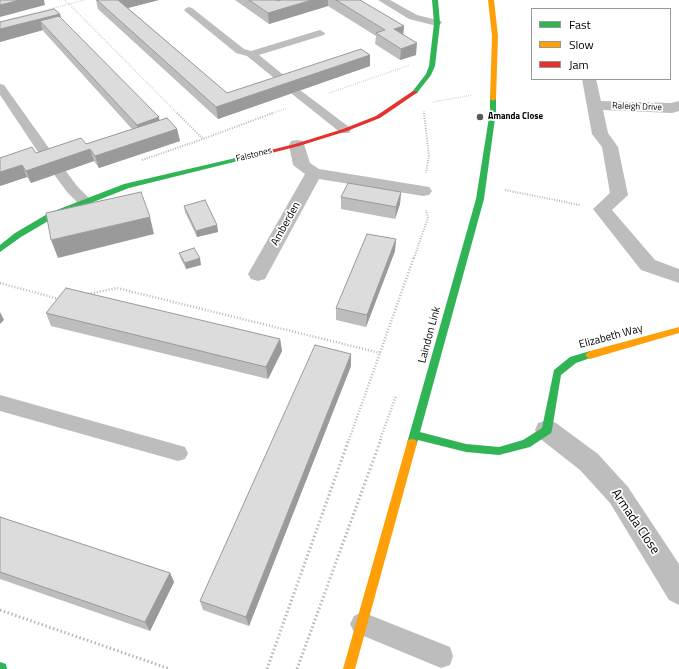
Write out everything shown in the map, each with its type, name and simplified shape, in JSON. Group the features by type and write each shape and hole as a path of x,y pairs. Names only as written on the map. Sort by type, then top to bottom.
{"street":[{"name":"Falstones","path":"0,249 18,235 52,215 84,201 127,186 296,145 345,130 378,117 416,92 429,74 432,66 436,23 435,0"},
{"name":"Laindon Link","path":"349,669 480,199 493,111 495,36 491,0"},
{"name":"Raleigh Drive","path":"589,80 600,134 610,147 619,195 602,209"},
{"name":"Raleigh Drive","path":"594,105 672,108 679,106"},
{"path":"296,145 302,165 314,173 423,191"},
{"name":"Amberden","path":"258,274 314,173"},
{"path":"602,209 648,264 679,276"},
{"name":"Elizabeth Way","path":"547,430 557,373 573,360 679,330"},
{"path":"415,435 466,448 499,451 526,444 547,430"},
{"name":"Armada Close","path":"547,430 589,462 619,495 679,590"}],"lane":[{"path":"383,0 413,17 436,23"},
{"path":"189,10 240,51 251,54 345,130"},
{"path":"251,54 320,33"},
{"path":"0,87 51,161"},
{"path":"60,173 72,189 84,201"},
{"path":"0,403 178,453"},
{"path":"362,624 441,656"}],"path":[{"path":"65,0 203,139 413,64 432,66"},
{"path":"0,22 85,0"},
{"path":"267,669 428,218 423,191 429,156 423,104 416,92"},
{"path":"446,100 478,94"},
{"path":"482,185 602,209"},
{"path":"0,283 57,300 64,298"},
{"path":"87,294 117,288 380,353"},
{"path":"297,669 397,392"},
{"path":"0,610 170,669"}],"building":[{"path":"0,0 20,0 0,5"},
{"path":"97,0 118,0 227,93 361,49 370,55 216,107"},
{"path":"249,0 277,1 312,0 268,13"},
{"path":"336,0 360,0 404,26 394,29 417,43 401,49 376,33 385,30"},
{"path":"54,9 60,14 0,29 0,22"},
{"path":"59,16 159,117 137,125 40,21"},
{"path":"167,118 177,129 95,156 90,149 26,171 22,165 0,172 0,158 32,147 36,153 81,138 86,144"},
{"path":"348,183 401,192 396,207 341,197"},
{"path":"141,192 150,217 51,240 46,213"},
{"path":"205,200 217,225 196,231 184,206"},
{"path":"367,234 396,239 367,315 336,308"},
{"path":"194,248 200,258 185,263 179,253"},
{"path":"66,288 280,339 266,367 46,313"},
{"path":"315,345 351,354 246,617 200,601"},
{"path":"0,517 170,573 145,622 0,572"}],"traffic: fast":[{"path":"415,92 429,74 432,66 437,23 435,0"},
{"path":"412,443 480,199 493,111 493,99"},
{"path":"0,249 18,235 52,215 127,186 240,159"},
{"path":"415,435 466,448 499,451 526,444 547,430 557,373 573,360 590,355"}],"traffic: slow":[{"path":"491,0 495,36 493,99"},
{"path":"590,355 679,330"},
{"path":"349,669 412,443"}],"traffic: jam":[{"path":"240,159 297,145 345,130 378,117 415,92"}],"place":[{"name":"Amanda Close","path":"480,117"}]}
